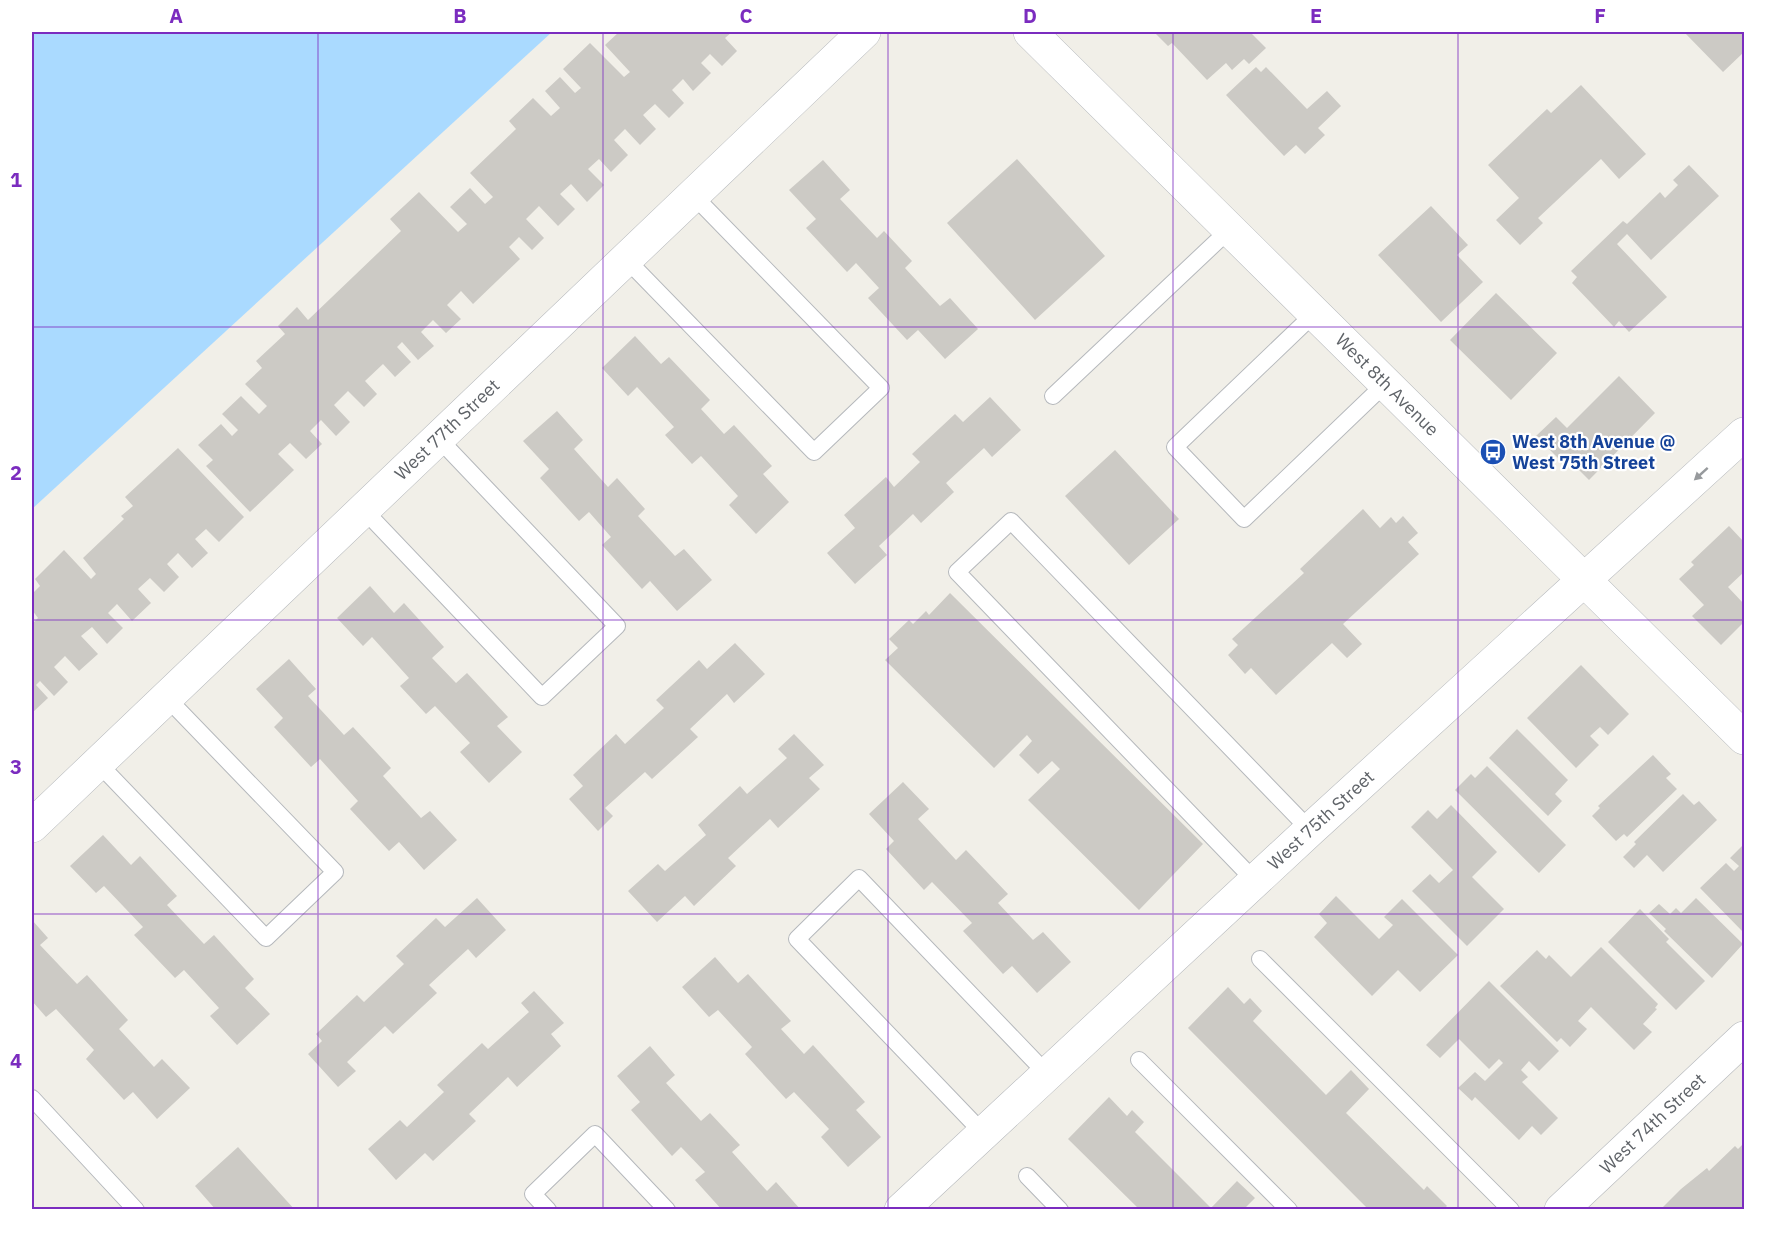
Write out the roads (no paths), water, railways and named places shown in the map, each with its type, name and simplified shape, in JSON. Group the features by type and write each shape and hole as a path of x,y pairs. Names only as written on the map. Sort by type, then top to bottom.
{"street":[{"name":"West 77th Street","path":"32,826 864,32"},
{"name":"West 8th Avenue","path":"1030,32 1744,738"},
{"name":"West 75th Street","path":"901,1209 1310,830 1744,434"},
{"name":"West 74th Street","path":"1561,1209 1744,1038"}],"lane":[{"path":"626,259 814,452 880,388 693,195"},
{"path":"1053,396 1230,229"},
{"path":"1315,313 1175,447 1244,519 1386,383"},
{"path":"363,509 543,697 617,626 438,438"},
{"path":"1256,880 957,572 1011,521 1310,830"},
{"path":"98,763 266,938 335,872 166,697"},
{"path":"983,1133 797,939 859,878 1047,1074"},
{"path":"1260,959 1511,1209"},
{"path":"1139,1060 1289,1209"},
{"path":"32,1098 136,1209"},
{"path":"548,1209 533,1194 596,1134 667,1209"},
{"path":"1027,1176 1060,1209"}],"water":[{"path":"32,32 552,32 32,509"}],"place":[{"name":"West 8th Avenue @ West 75th Street","path":"1493,452"}]}
